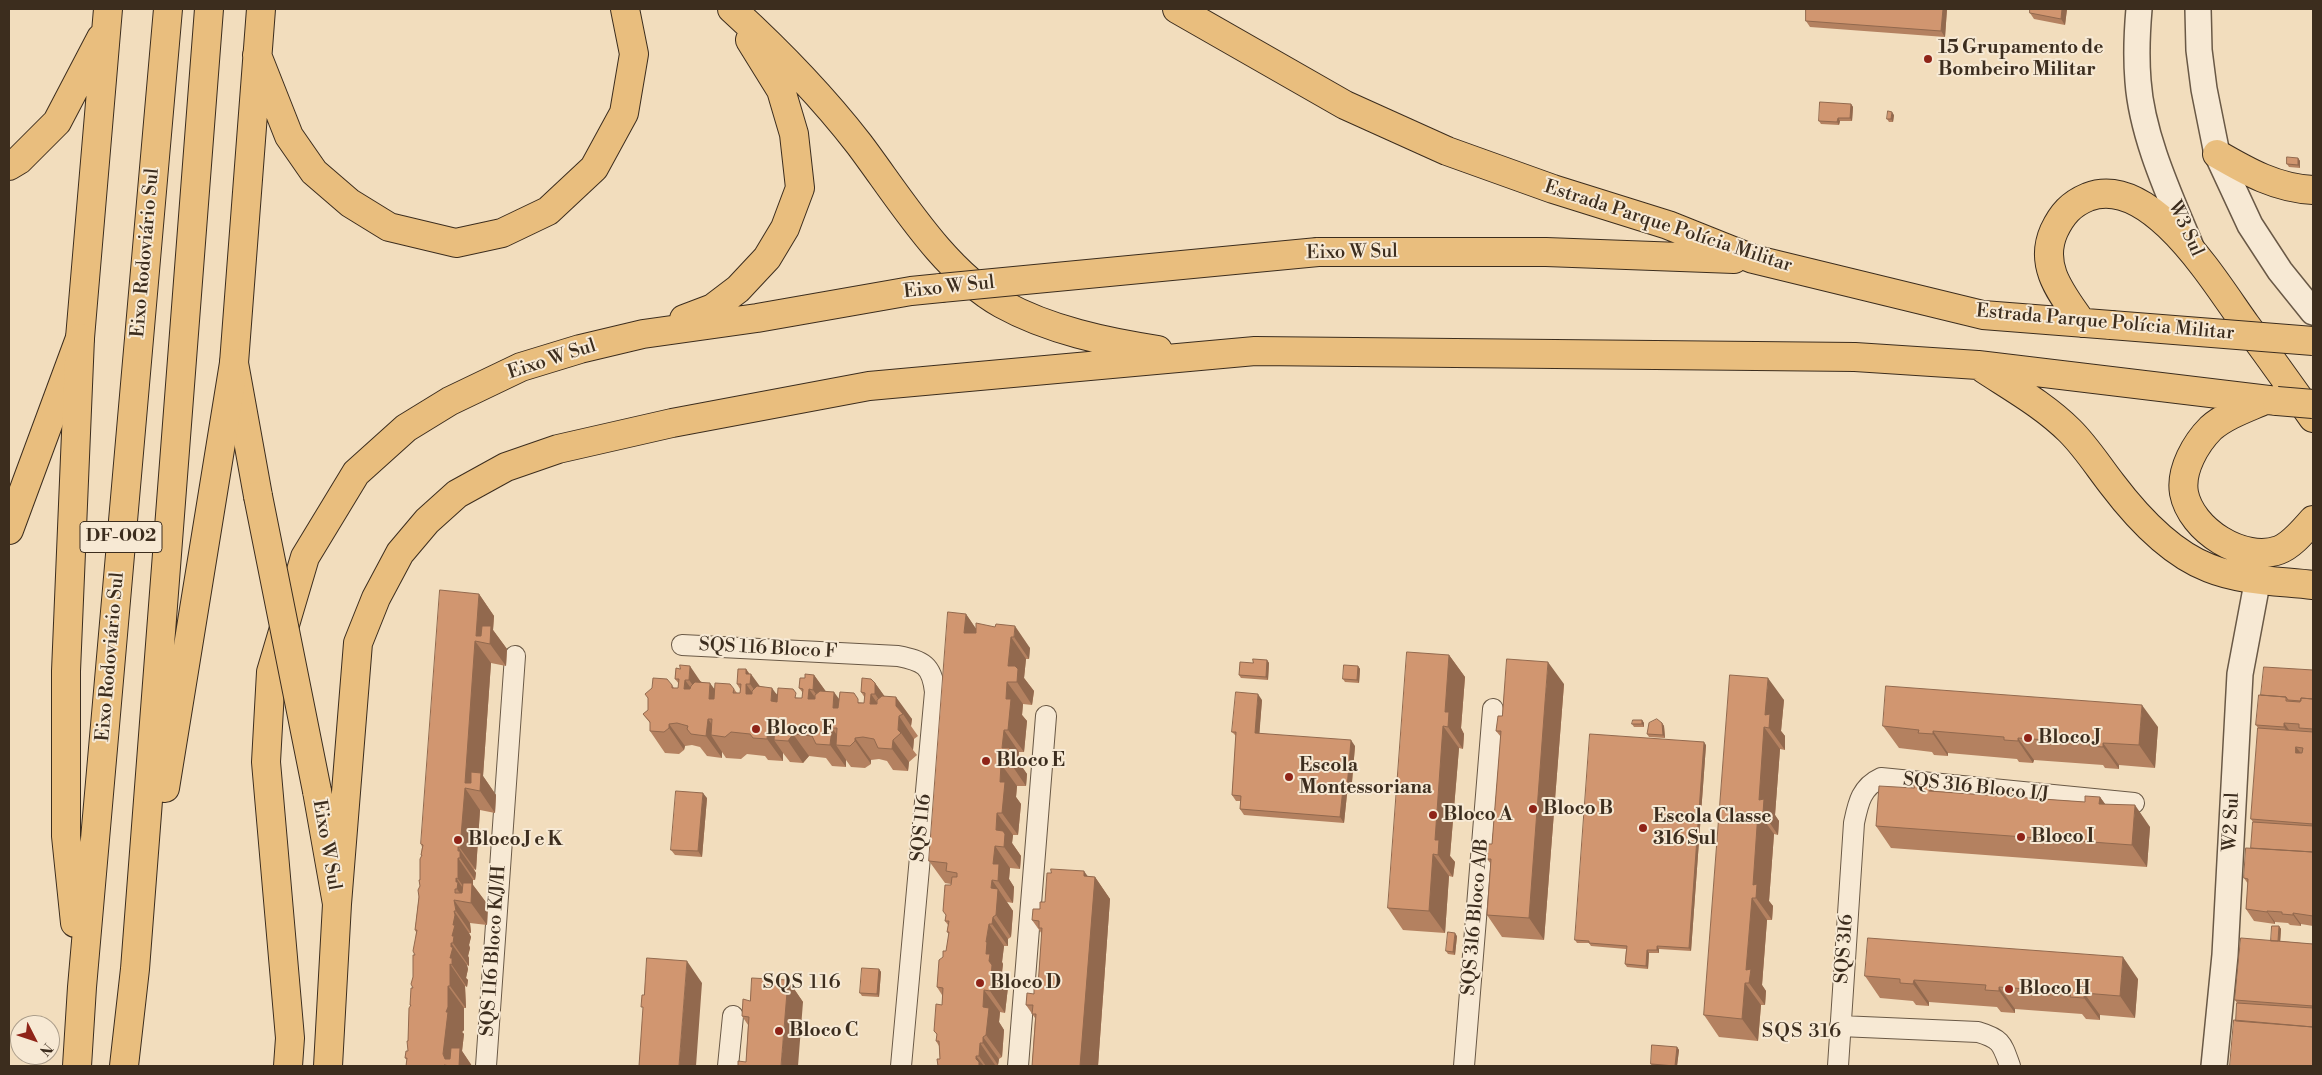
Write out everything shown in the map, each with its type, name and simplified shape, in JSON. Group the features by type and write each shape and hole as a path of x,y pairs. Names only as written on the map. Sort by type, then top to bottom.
{"main road":[{"name":"Eixo Rodoviário Sul","path":"78,1066 82,987 168,9"},
{"name":"DF-002","path":"124,1066 135,969 209,9"},
{"path":"135,969 234,363 260,9"},
{"path":"257,55 289,136 314,172 350,204 389,227 456,243 502,233 548,211 594,168 624,113 634,54 625,9"},
{"path":"643,334 713,308 738,289 772,251 786,228 800,188 794,134 781,90 756,48 726,9"},
{"path":"732,9 777,50 822,99 919,226 944,254 964,275 1002,304 1051,324 1125,345 1194,356"},
{"name":"Estrada Parque Polícia Militar","path":"1178,9 1345,105 1447,151 1552,189 1668,225 1753,259 1983,315 2313,341"},
{"path":"82,987 66,836 66,680 80,338 107,18"},
{"path":"9,166 19,160 57,122 107,18"},
{"path":"2217,154 2272,183 2286,187 2313,190"},
{"path":"2082,323 2058,288 2048,262 2051,239 2058,223 2066,210 2078,201 2095,195 2110,194 2127,198 2156,215 2192,250"},
{"name":"W3 Sul","path":"2192,250 2313,418"},
{"name":"Eixo W Sul","path":"288,1066 290,1038 266,762 271,672 305,558 356,473 406,428 450,401 522,366 580,349 643,334 757,318 911,291 1318,252 1546,252 1753,259"},
{"path":"9,530 80,338"},
{"path":"337,904 358,643 376,598 400,553 427,521 458,494 506,467 558,449 682,421 869,386 1265,351 1856,356 1978,365 2313,404"},
{"name":"Eixo W Sul","path":"234,363 337,904 328,1066"},
{"path":"1978,365 2045,409 2070,430 2094,458 2112,485 2163,539 2185,556 2208,568 2227,574 2313,585"},
{"path":"2272,400 2220,421 2202,438 2185,473 2184,493 2196,517 2213,536 2240,549 2266,553 2280,550 2293,541 2313,520"}],"street":[{"name":"W3 Sul","path":"2139,9 2138,82 2147,128 2160,173 2192,250"},
{"path":"2198,9 2199,50 2204,89 2217,154 2250,225 2280,271 2313,312"},
{"name":"W2 Sul","path":"2214,1066 2225,955 2240,674 2258,578"},
{"name":"SQS 116 Bloco F","path":"682,646 854,654"},
{"name":"SQS 116","path":"854,654 916,660 926,666 934,682 929,763 921,829 901,1066"},
{"name":"SQS 116 Bloco K/J/H","path":"486,1066 515,656"},
{"name":"SQS 316 Bloco A/B","path":"1464,1066 1493,709"},
{"path":"1018,1066 1046,716"},
{"name":"SQS 316 Bloco I/J","path":"1853,832 1857,808 1864,790 1872,782 1880,778 2134,803"},
{"name":"SQS 316","path":"1838,1066 1853,832"},
{"path":"728,1066 733,1016"},
{"path":"1840,1026 1978,1032 1992,1036 2000,1042 2010,1066"}],"building":[{"path":"1806,9 1943,9 1941,31 1806,21"},
{"path":"2030,9 2062,9 2061,19 2030,13"},
{"path":"1820,102 1851,104 1850,118 1838,118 1837,122 1819,121"},
{"path":"1888,111 1892,112 1891,119 1887,119"},
{"path":"2287,157 2298,158 2298,165 2287,164"},
{"path":"440,590 479,594 476,636 481,636 482,626 491,626 490,644 475,641 465,783 471,783 471,772 481,773 480,791 465,788 460,848 458,847 460,858 458,858 458,879 456,878 456,882 458,882 455,893 462,893 463,883 472,883 471,903 454,900 456,911 454,911 453,925 455,925 452,936 454,936 453,943 451,943 451,947 453,947 450,958 452,958 452,965 450,964 450,986 448,986 448,1007 446,1012 448,1012 443,1054 445,1059 450,1059 451,1048 460,1048 459,1066 406,1066 407,1058 405,1058 406,1051 408,1051 409,1008 411,1005 411,988 413,988 411,984 413,977 413,955 415,955 413,951 417,930 415,930 419,897 418,890 420,886 420,859 423,845 421,844"},
{"path":"948,612 966,614 964,633 976,633 976,623 995,627 996,624 1015,626 1014,637 1011,637 1008,666 1015,666 1018,669 1017,682 1007,682 1006,699 1011,699 1008,730 1004,730 1002,748 1009,748 1012,751 1011,764 1001,764 1000,782 1005,782 1002,813 997,813 996,830 1003,831 1005,834 1004,847 995,846 993,864 999,864 998,881 992,880 991,888 998,889 996,915 993,917 992,924 989,924 986,942 986,954 990,954 989,961 992,965 990,991 984,990 983,1007 989,1008 986,1035 983,1037 983,1043 980,1043 979,1056 976,1056 979,1066 938,1066 937,1059 940,1059 939,1041 936,1041 937,1034 934,1031 936,1004 942,1005 943,988 937,987 939,960 943,957 943,951 946,951 949,932 947,932 949,921 945,921 946,915 943,911 945,885 951,885 952,877 957,877 957,873 946,871 947,863 929,861"},
{"path":"1407,652 1449,655 1445,712 1449,712 1448,727 1443,726 1435,840 1439,840 1438,855 1433,854 1429,911 1388,908"},
{"path":"1253,659 1267,660 1266,677 1239,675 1240,662 1253,663"},
{"path":"1507,659 1548,662 1529,918 1487,915 1491,859 1487,859 1488,844 1492,844 1501,731 1496,731 1498,716 1502,716"},
{"path":"680,665 690,666 689,680 685,680 684,689 690,689 695,682 710,683 709,699 714,699 715,683 730,684 734,689 733,693 740,693 741,684 737,684 738,669 746,669 746,674 751,674 750,684 746,684 746,694 752,694 752,691 757,686 772,688 771,701 777,702 778,688 793,689 796,693 795,698 802,698 803,689 799,688 800,678 805,678 805,674 814,675 813,690 809,689 808,699 815,699 815,695 820,691 834,692 833,708 838,708 840,692 854,693 858,703 864,703 865,693 861,692 862,678 871,679 875,683 875,694 871,694 870,704 877,704 877,700 882,696 896,697 896,706 903,714 899,716 898,730 901,733 893,740 892,749 878,748 874,739 863,737 855,738 855,741 850,746 836,745 837,728 832,728 830,745 816,744 812,736 793,734 788,741 774,740 775,727 768,726 767,739 753,738 750,734 731,732 725,737 711,735 712,719 708,719 706,736 691,734 687,729 688,726 677,723 669,724 669,728 664,732 650,731 650,722 643,714 648,710 648,698 645,694 652,688 653,678 667,679 672,688 678,688 679,679 675,679 676,668 680,669"},
{"path":"1344,665 1358,666 1357,680 1343,679"},
{"path":"2264,667 2313,670 2313,699 2301,698 2301,701 2288,700 2286,697 2261,695"},
{"path":"1730,675 1768,678 1765,715 1770,714 1769,728 1764,727 1759,800 1764,799 1763,813 1758,812 1753,885 1757,884 1756,898 1752,898 1746,970 1751,969 1749,983 1745,983 1742,1019 1704,1015"},
{"path":"1886,686 2142,705 2139,745 2103,743 2103,747 2090,746 2090,743 2018,738 2018,741 2004,740 2004,737 1933,731 1933,734 1918,733 1919,730 1883,726"},
{"path":"1236,692 1258,694 1255,733 1351,740 1347,788 1343,788 1340,817 1240,809 1241,796 1232,795 1236,732 1232,732"},
{"path":"2259,695 2286,697 2286,701 2300,702 2301,698 2313,699 2313,729 2299,728 2299,724 2284,723 2284,727 2256,725"},
{"path":"1657,719 1662,723 1663,735 1647,734 1649,723"},
{"path":"1633,720 1642,720 1642,724 1632,724"},
{"path":"2258,728 2313,732 2313,824 2251,819","holes":["2296,747 2303,748 2302,753 2296,753"]},
{"name":"Escola Classe 316 Sul","path":"1590,734 1704,742 1689,948 1657,946 1657,950 1647,950 1646,966 1625,964 1627,946 1575,940"},
{"path":"1914,784 1930,785 1929,791 2000,796 2000,790 2014,792 2014,797 2085,802 2085,796 2100,797 2099,804 2135,805 2132,845 1876,826 1879,786 1914,788"},
{"path":"676,791 703,793 698,851 671,850"},
{"path":"2253,822 2313,826 2313,852 2251,848"},
{"path":"2246,848 2313,852 2313,916 2246,909 2248,879 2244,878"},
{"path":"1051,869 1084,871 1084,876 1095,877 1080,1066 1032,1066 1036,1014 1032,1014 1033,1005 1026,1005 1027,993 1034,994 1034,986 1038,986 1042,928 1039,928 1039,921 1032,920 1033,909 1040,909 1040,902 1045,902 1047,873 1051,873"},
{"path":"2272,926 2279,926 2278,941 2271,941"},
{"path":"1448,932 1455,933 1453,952 1446,951"},
{"path":"1868,938 2123,957 2120,996 2084,993 2084,998 2070,997 2071,992 1999,987 1999,991 1985,990 1986,985 1914,980 1913,984 1900,983 1900,979 1865,976"},
{"path":"2241,938 2313,944 2313,1006 2235,1000"},
{"path":"647,958 687,961 679,1066 639,1066 643,1007 641,1007 642,995 644,995"},
{"path":"862,968 879,969 877,994 860,993"},
{"path":"752,978 788,980 781,1066 738,1066 738,1061 746,1062 749,1017 742,1016 743,999 750,1001"},
{"path":"2237,1003 2313,1008 2313,1027 2236,1021"},
{"path":"2234,1020 2313,1027 2313,1066 2230,1066"},
{"path":"1652,1045 1677,1047 1675,1066 1651,1064"}],"place":[{"name":"15 Grupamento de Bombeiro Militar","path":"1928,59"},
{"name":"Bloco F","path":"756,729"},
{"name":"Bloco J","path":"2028,738"},
{"name":"Bloco E","path":"986,761"},
{"name":"Escola Montessoriana","path":"1289,777"},
{"name":"Bloco B","path":"1533,809"},
{"name":"Bloco A","path":"1433,815"},
{"name":"Escola Classe 316 Sul","path":"1643,828"},
{"name":"Bloco I","path":"2021,837"},
{"name":"Bloco J e K","path":"458,840"},
{"name":"Bloco D","path":"980,983"},
{"name":"Bloco H","path":"2009,989"},
{"name":"Bloco C","path":"779,1031"}],"district":[{"name":"SQS 116","path":"802,983"},
{"name":"SQS 316","path":"1802,1032"}]}
